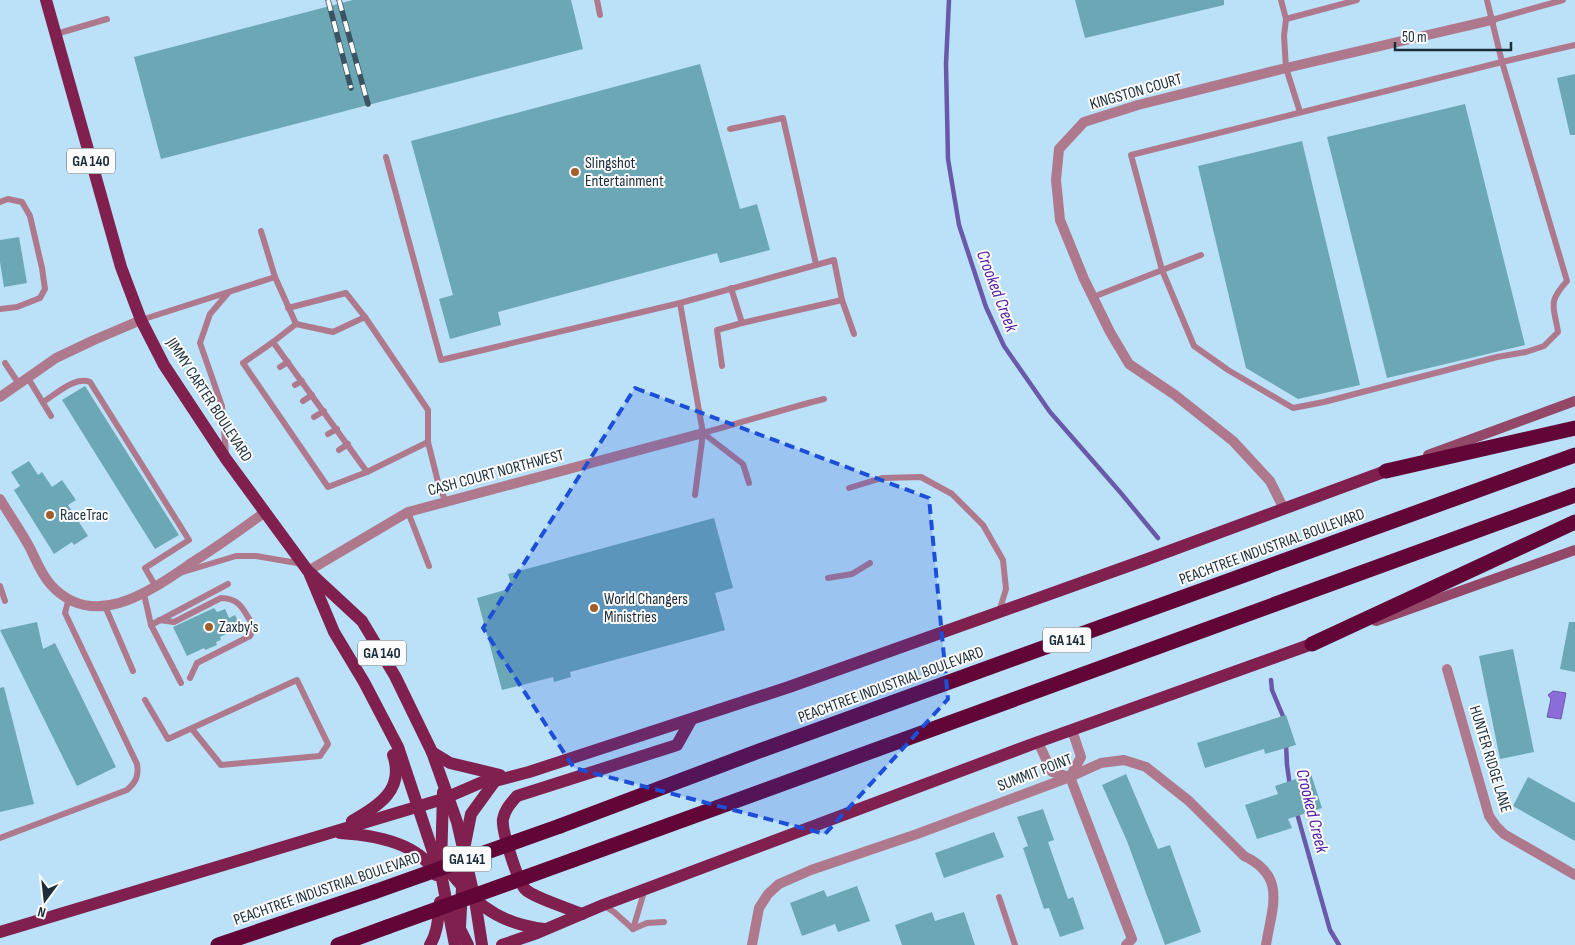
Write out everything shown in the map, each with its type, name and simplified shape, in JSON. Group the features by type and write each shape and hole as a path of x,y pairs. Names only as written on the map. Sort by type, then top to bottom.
{"highway":[{"path":"1386,471 1575,428"},
{"name":"PEACHTREE INDUSTRIAL BOULEVARD","path":"218,945 560,826 759,751 1575,455"},
{"name":"GA 141","path":"338,945 1575,495"},
{"path":"1312,644 1575,522"}],"main road":[{"name":"JIMMY CARTER BOULEVARD","path":"46,0 121,266 141,320 164,365 226,459 306,568 362,620 395,676 442,777 446,798 464,850 482,945"},
{"name":"PEACHTREE INDUSTRIAL BOULEVARD","path":"333,832 446,798 487,780 512,777 789,687 1284,509 1575,401"},
{"path":"502,945 542,931 603,905 1038,742 1575,550"},
{"name":"JIMMY CARTER BOULEVARD","path":"306,568 334,632 364,682 398,748 443,886 457,945"},
{"path":"0,932 333,832 374,809 392,790 397,768 387,739 348,672 334,632"},
{"path":"582,914 535,895 524,888 506,841 503,819 507,808 517,796 677,745 691,720"},
{"path":"432,752 450,763 512,777"},
{"path":"457,945 460,927 464,850 471,814 496,780"},
{"path":"430,945 437,925 443,886 441,860 446,798"},
{"path":"333,832 379,838 411,850 424,859 434,870 443,886 468,945"},
{"path":"431,847 462,887 475,900 493,913 513,922 542,931"},
{"path":"528,945 542,931"}],"street":[{"name":"KINGSTON COURT","path":"1284,509 1270,481 1233,441 1175,395 1129,364 1110,332 1093,297 1060,220 1056,180 1059,149 1084,122 1138,105 1492,20"},
{"path":"0,397 56,358 141,320"},
{"name":"CASH COURT NORTHWEST","path":"306,568 408,512 703,433"},
{"path":"0,500 19,529 44,577 58,591 69,598 83,604 105,606 121,603 156,587 266,512"},
{"name":"HUNTER RIDGE LANE","path":"1447,668 1489,816 1504,834 1575,875"},
{"path":"1072,730 1081,757 1070,777 1132,939 1126,945"},
{"path":"1038,742 1052,772 1070,777"},
{"name":"SUMMIT POINT","path":"752,945 759,908 768,894 779,884 811,870 917,834 1070,777 1101,763 1124,760 1146,767 1189,801 1244,856 1254,860 1266,870 1273,883 1274,896 1266,945"}],"lane":[{"path":"597,0 600,15"},
{"path":"1281,0 1286,19 1284,36 1286,68 1300,112"},
{"path":"1286,19 1357,0"},
{"path":"1487,0 1502,62 1567,282 1558,291 1552,302 1558,332 1544,346 1526,352 1497,357 1324,402 1293,408 1228,370 1194,346 1162,270 1131,155 1300,112 1502,62 1575,45"},
{"path":"1492,20 1563,0"},
{"path":"56,34 107,19"},
{"path":"730,128 783,118 816,264"},
{"path":"386,157 441,360 680,303 834,260 842,300 854,334"},
{"path":"0,202 8,199 22,202 30,216 45,289 40,298 17,307 0,309"},
{"path":"261,231 275,277 296,324"},
{"path":"1093,297 1201,255"},
{"path":"141,320 275,277"},
{"path":"731,288 742,323"},
{"path":"226,459 222,406 200,343 210,314 228,293"},
{"path":"288,308 346,293 365,317 428,410 428,442 439,486 446,502"},
{"path":"722,366 717,330 842,300"},
{"path":"680,303 703,433 695,495"},
{"path":"365,317 334,332 296,324 243,363 260,382 281,418 294,430 328,487 367,472 428,442"},
{"path":"273,342 367,472"},
{"path":"280,367 288,362"},
{"path":"5,363 43,402 51,416"},
{"path":"43,402 76,381 84,380 90,382 189,540 145,568 156,587"},
{"path":"295,385 302,381"},
{"path":"303,401 312,394"},
{"path":"703,433 824,399"},
{"path":"314,417 324,411"},
{"path":"281,418 287,413"},
{"path":"328,434 337,429"},
{"path":"703,433 743,464 749,483"},
{"path":"339,450 348,444"},
{"path":"314,466 322,462"},
{"path":"849,488 882,478 920,477 952,494 983,524 1003,560 1006,589 999,612"},
{"path":"408,512 430,566"},
{"path":"175,575 236,556 256,556 306,568"},
{"path":"828,578 852,574 870,562"},
{"path":"151,624 228,584"},
{"path":"0,586 5,601"},
{"path":"144,594 151,624 181,683"},
{"path":"0,838 127,790 135,783 138,774 137,764 65,613 69,598"},
{"path":"159,620 174,622 221,598 229,598 238,602 254,627 250,636 197,663 190,678"},
{"path":"105,606 133,671"},
{"path":"145,700 168,739 297,680 328,744 320,756 221,766 192,729"},
{"path":"632,929 644,890"},
{"path":"999,897 1015,945"},
{"path":"603,905 614,912 632,929"},
{"path":"632,929 647,923 664,922"}],"highlighted area":[{"path":"635,388 929,498 948,699 825,834 574,768 483,628"}],"shaded area":[{"path":"1553,691 1566,693 1561,719 1547,717 1551,699 1548,695"}],"building":[{"path":"353,0 571,0 583,49 161,159 134,57"},
{"path":"1075,0 1224,0 1224,5 1085,38"},
{"name":"Slingshot Entertainment","path":"700,64 740,209 757,204 770,250 720,263 717,253 498,312 501,325 450,339 439,299 453,295 411,141"},
{"path":"1575,74 1575,135 1570,135 1557,78"},
{"path":"1465,104 1525,345 1387,378 1327,137"},
{"path":"1302,141 1360,385 1298,399 1246,368 1198,166"},
{"path":"19,237 27,283 4,287 0,262 0,240"},
{"name":"RaceTrac","path":"85,386 179,535 155,549 62,400"},
{"name":"RaceTrac","path":"29,461 38,475 42,472 52,487 62,480 76,500 68,505 88,536 74,545 72,542 54,554 14,490 20,486 11,472"},
{"path":"714,518 733,588 715,593 725,630 570,672 571,677 554,682 553,677 502,690 477,598 512,588 508,574"},
{"path":"214,608 217,612 225,609 229,618 235,615 241,627 220,637 221,640 216,642 217,645 205,650 204,648 187,656 173,627"},
{"path":"37,622 43,649 55,643 116,767 77,786 0,630"},
{"path":"1569,622 1575,622 1575,672 1560,669"},
{"path":"1513,649 1534,752 1500,759 1479,656"},
{"path":"4,687 34,804 0,812 0,688"},
{"path":"1286,715 1296,745 1265,754 1264,749 1205,768 1197,743"},
{"path":"1126,774 1158,849 1170,845 1201,932 1165,945 1127,841 1102,785"},
{"path":"1311,774 1322,808 1288,819 1292,828 1257,839 1245,805 1278,794 1275,786"},
{"path":"1528,777 1575,803 1575,841 1513,806"},
{"path":"1043,809 1054,840 1048,842 1068,899 1073,897 1084,929 1060,937 1049,908 1044,909 1023,848 1028,846 1017,817"},
{"path":"994,832 1004,857 944,878 935,853"},
{"path":"857,886 870,921 838,932 835,924 802,936 790,903 824,890 827,897"},
{"path":"932,912 935,921 964,912 975,945 902,945 895,925"}],"waterway":[{"name":"Crooked Creek","path":"949,0 946,64 948,159 959,225 986,307 1004,346 1050,412 1158,538"},
{"name":"Crooked Creek","path":"1271,680 1272,690 1285,721"},
{"name":"Crooked Creek","path":"1286,744 1290,786"},
{"name":"Crooked Creek","path":"1296,810 1330,930 1339,945"}],"railway":[{"path":"328,0 351,88"},
{"path":"339,0 368,104"}],"place":[{"name":"Slingshot Entertainment","path":"575,172"},
{"name":"RaceTrac","path":"50,515"},
{"name":"World Changers Ministries","path":"594,608"},
{"name":"Zaxby's","path":"209,627"}]}
